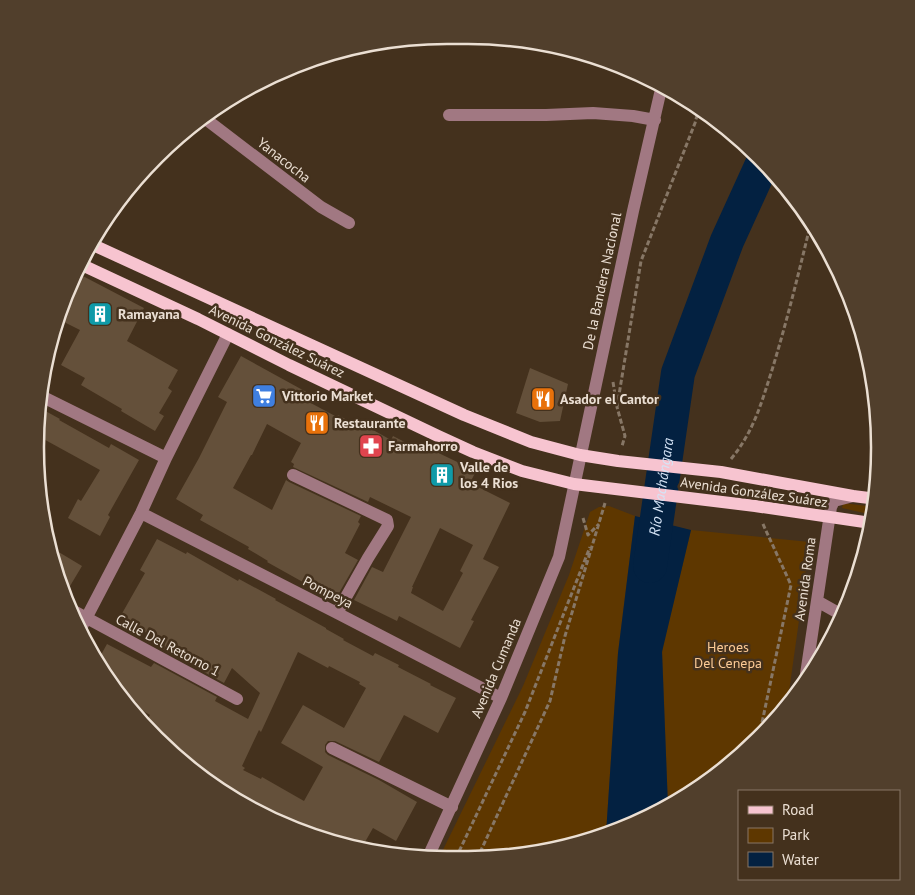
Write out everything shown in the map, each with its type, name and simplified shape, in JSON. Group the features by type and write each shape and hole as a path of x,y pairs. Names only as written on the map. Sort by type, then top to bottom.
{"main road":[{"name":"Avenida González Suárez","path":"97,247 464,415 531,442 580,455 721,472 868,498"},
{"name":"Avenida González Suárez","path":"86,267 473,452 522,471 574,484 717,501 864,522"}],"street":[{"name":"De la Bandera Nacional","path":"574,484 632,211 660,93"},
{"path":"449,115 593,113 633,116 655,120"},
{"name":"Yanacocha","path":"209,122 320,207 349,223"},
{"path":"84,623 141,513 166,458 228,334"},
{"path":"47,399 166,458"},
{"path":"293,474 387,520 388,526 337,613"},
{"name":"Avenida Cumanda","path":"431,850 501,698 559,557 574,484"},
{"name":"Avenida Roma","path":"807,665 829,517 834,501 853,496"},
{"name":"Pompeya","path":"141,513 501,698"},
{"path":"817,601 836,612"},
{"name":"Calle Del Retorno 1","path":"80,614 237,699"},
{"path":"332,748 452,807"}],"path":[{"path":"618,461 625,436 617,407 641,261 697,116"},
{"path":"721,472 742,446 758,415 782,339 808,231"},
{"path":"481,850 550,701 565,636 600,524 609,488"},
{"path":"755,506 791,585 762,724"},
{"path":"459,851 524,712 600,524"}],"green space":[{"path":"843,503 867,506 865,513 842,508"},
{"path":"609,506 635,516 618,653 606,827 572,837 520,848 443,851 523,686 569,575 590,512 599,507"},
{"name":"Heroes Del Cenepa","path":"691,530 810,542 789,692 771,714 734,751 692,783 668,798 662,648"}],"water":[{"path":"635,516 691,530 662,652 668,798 646,810 606,827 618,653"}],"building":[{"path":"82,276 144,308 127,341 178,370 168,388 172,391 159,413 164,416 155,431 81,385 85,378 61,365 80,330 64,322"},
{"path":"241,356 310,394 307,401 337,417 338,415 364,429 366,426 391,440 393,436 422,451 424,446 476,471 470,483 510,503 483,559 499,567 471,620 474,621 460,648 399,616 397,621 354,600 372,567 383,572 411,517 370,497 368,502 293,467 294,464 291,462 301,443 267,424 233,488 272,510 286,480 361,516 358,522 360,524 345,553 358,560 335,600 267,562 248,549 249,547 200,520 203,515 176,499 227,402 218,397","holes":["440,528 473,545 460,571 463,573 443,611 411,593 412,587"]},
{"name":"Asador el Cantor","path":"530,368 568,384 560,421 540,422 516,413"},
{"path":"46,411 109,448 111,444 139,460 108,515 110,517 100,536 68,518 78,499 81,501 100,470 44,439"},
{"path":"157,539 186,554 187,552 238,581 239,579 326,628 343,640 373,656 375,653 399,665 398,667 456,698 438,733 404,715 379,762 335,741 328,741 325,745 325,752 328,755 379,780 417,802 396,841 373,828 365,842 343,837 293,821 269,810 223,783 202,768 181,751 148,718 150,715 140,710 127,693 101,654 107,644 151,667 154,663 217,697 215,701 248,719 260,693 232,668 224,683 162,649 165,644 120,617 145,573 140,570","holes":["298,652 328,668 329,666 360,682 359,684 366,688 344,728 303,705 281,743 323,767 304,801 262,777 261,779 243,770 245,768 242,766 259,730 261,732"]},
{"path":"58,552 82,566 70,586 65,577"}],"waterway":[{"name":"Río Machángara","path":"650,566 678,373 727,241 760,169"}],"place":[{"name":"Ramayana","path":"100,314"},
{"name":"Vittorio Market","path":"264,396"},
{"name":"Asador el Cantor","path":"543,399"},
{"name":"Restaurante","path":"317,423"},
{"name":"Farmahorro","path":"371,446"},
{"name":"Valle de los 4 Rios","path":"442,475"}]}
